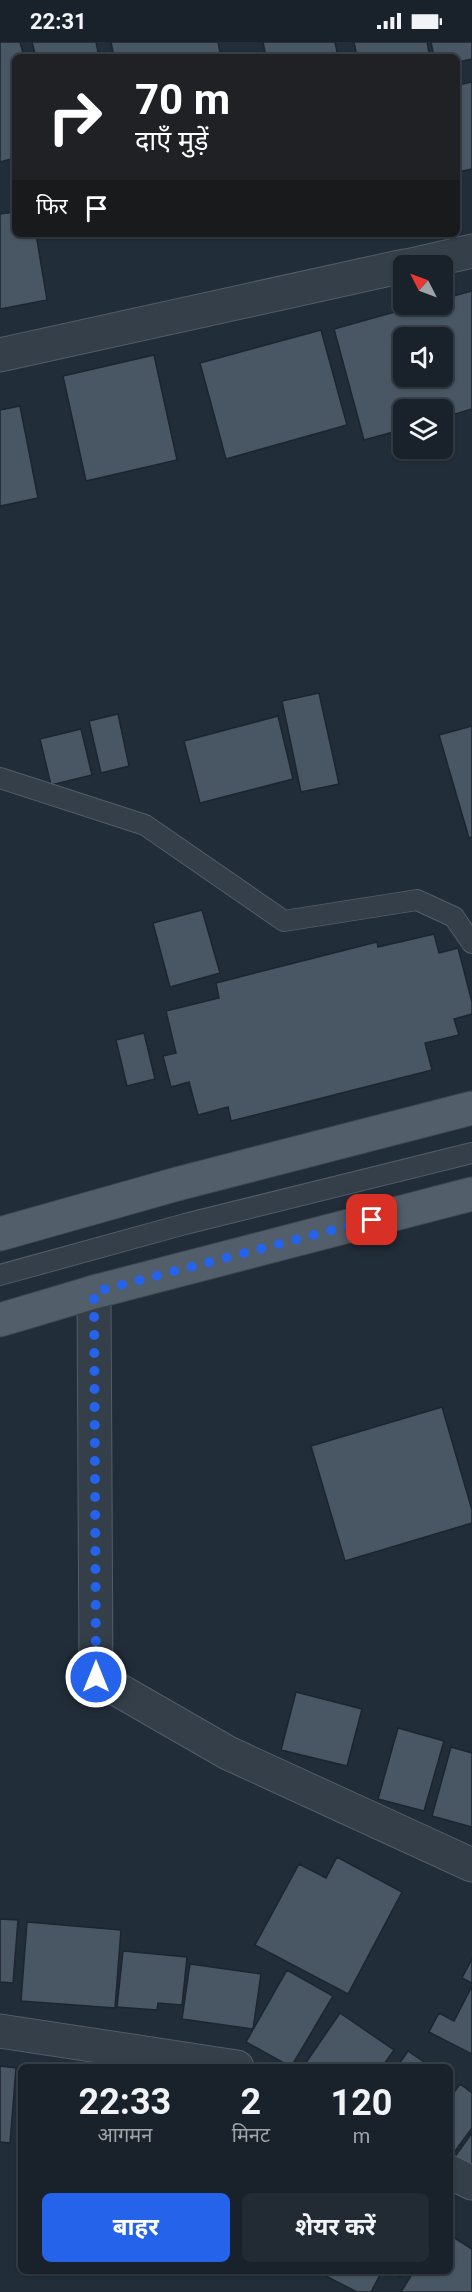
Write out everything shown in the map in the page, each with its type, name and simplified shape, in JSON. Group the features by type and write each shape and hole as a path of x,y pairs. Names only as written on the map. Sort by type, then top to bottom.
{"main road":[{"path":"0,1234 177,1184 472,1108"},
{"path":"0,1320 94,1292 472,1194"}],"street":[{"path":"453,255 472,251"},
{"path":"0,355 393,269"},
{"path":"94,1292 96,1677 228,1753 472,1865"},
{"path":"0,2031 217,2064"},
{"path":"453,2174 472,2184"}],"lane":[{"path":"0,778 144,825 284,921 417,900 454,917 472,943"},
{"path":"0,1275 185,1224 472,1153"}],"building":[{"path":"0,42 20,42 23,54 12,54 12,159 0,162"},
{"path":"32,42 96,42 98,54 35,54"},
{"path":"111,42 218,42 220,54 113,54"},
{"path":"263,42 335,42 337,54 265,54"},
{"path":"354,42 427,42 429,54 356,54"},
{"path":"431,42 472,42 472,59 460,62 460,54 433,54"},
{"path":"472,82 472,169 460,172 460,85"},
{"path":"12,212 12,237 36,237 47,300 0,309 0,214"},
{"path":"472,291 472,409 453,415 453,399 393,399 393,432 364,440 334,329 393,312 393,315 453,315 453,296"},
{"path":"321,330 347,425 226,459 200,363"},
{"path":"154,355 177,460 86,481 63,376"},
{"path":"20,406 38,498 0,506 0,410"},
{"path":"319,693 339,784 301,792 282,701"},
{"path":"118,714 129,766 101,773 89,721"},
{"path":"278,716 293,779 200,803 184,741"},
{"path":"472,726 472,837 469,838 439,735"},
{"path":"81,729 92,775 51,785 40,739"},
{"path":"202,910 220,973 170,987 153,923"},
{"path":"434,934 439,953 458,948 472,1002 472,1014 454,1019 459,1035 425,1043 432,1070 231,1121 228,1107 198,1115 189,1082 171,1087 163,1056 176,1053 166,1011 219,998 216,983 377,942 378,947"},
{"path":"144,1033 155,1079 127,1086 116,1040"},
{"path":"442,1407 472,1510 472,1523 345,1561 311,1446"},
{"path":"296,1692 362,1709 347,1766 281,1750"},
{"path":"398,1728 444,1741 424,1811 378,1799"},
{"path":"451,1747 472,1753 472,1827 432,1816"},
{"path":"337,1857 402,1892 348,1994 255,1945 299,1864 326,1878"},
{"path":"0,1919 18,1920 13,1983 0,1982"},
{"path":"27,1922 121,1930 115,2008 21,2001"},
{"path":"123,1951 187,1957 182,2005 158,2003 157,2010 117,2007"},
{"path":"472,1959 472,1983 462,1978"},
{"path":"190,1964 261,1974 253,2029 182,2019"},
{"path":"287,1970 333,1996 293,2064 286,2064 246,2042"},
{"path":"472,1986 472,2054 429,2032 439,2013 454,2021"},
{"path":"340,2013 394,2050 384,2064 305,2064"},
{"path":"408,2051 427,2064 399,2064"},
{"path":"0,2066 16,2068 10,2143 0,2142"},
{"path":"460,2084 472,2093 472,2128 453,2154 453,2094"},
{"path":"472,2133 472,2172 454,2158"},
{"path":"453,2237 472,2249 472,2292 401,2292 412,2274 453,2274"},
{"path":"322,2274 380,2274 371,2292 357,2292"}],"route":[{"path":"96,1677 94,1292 372,1220"}]}
